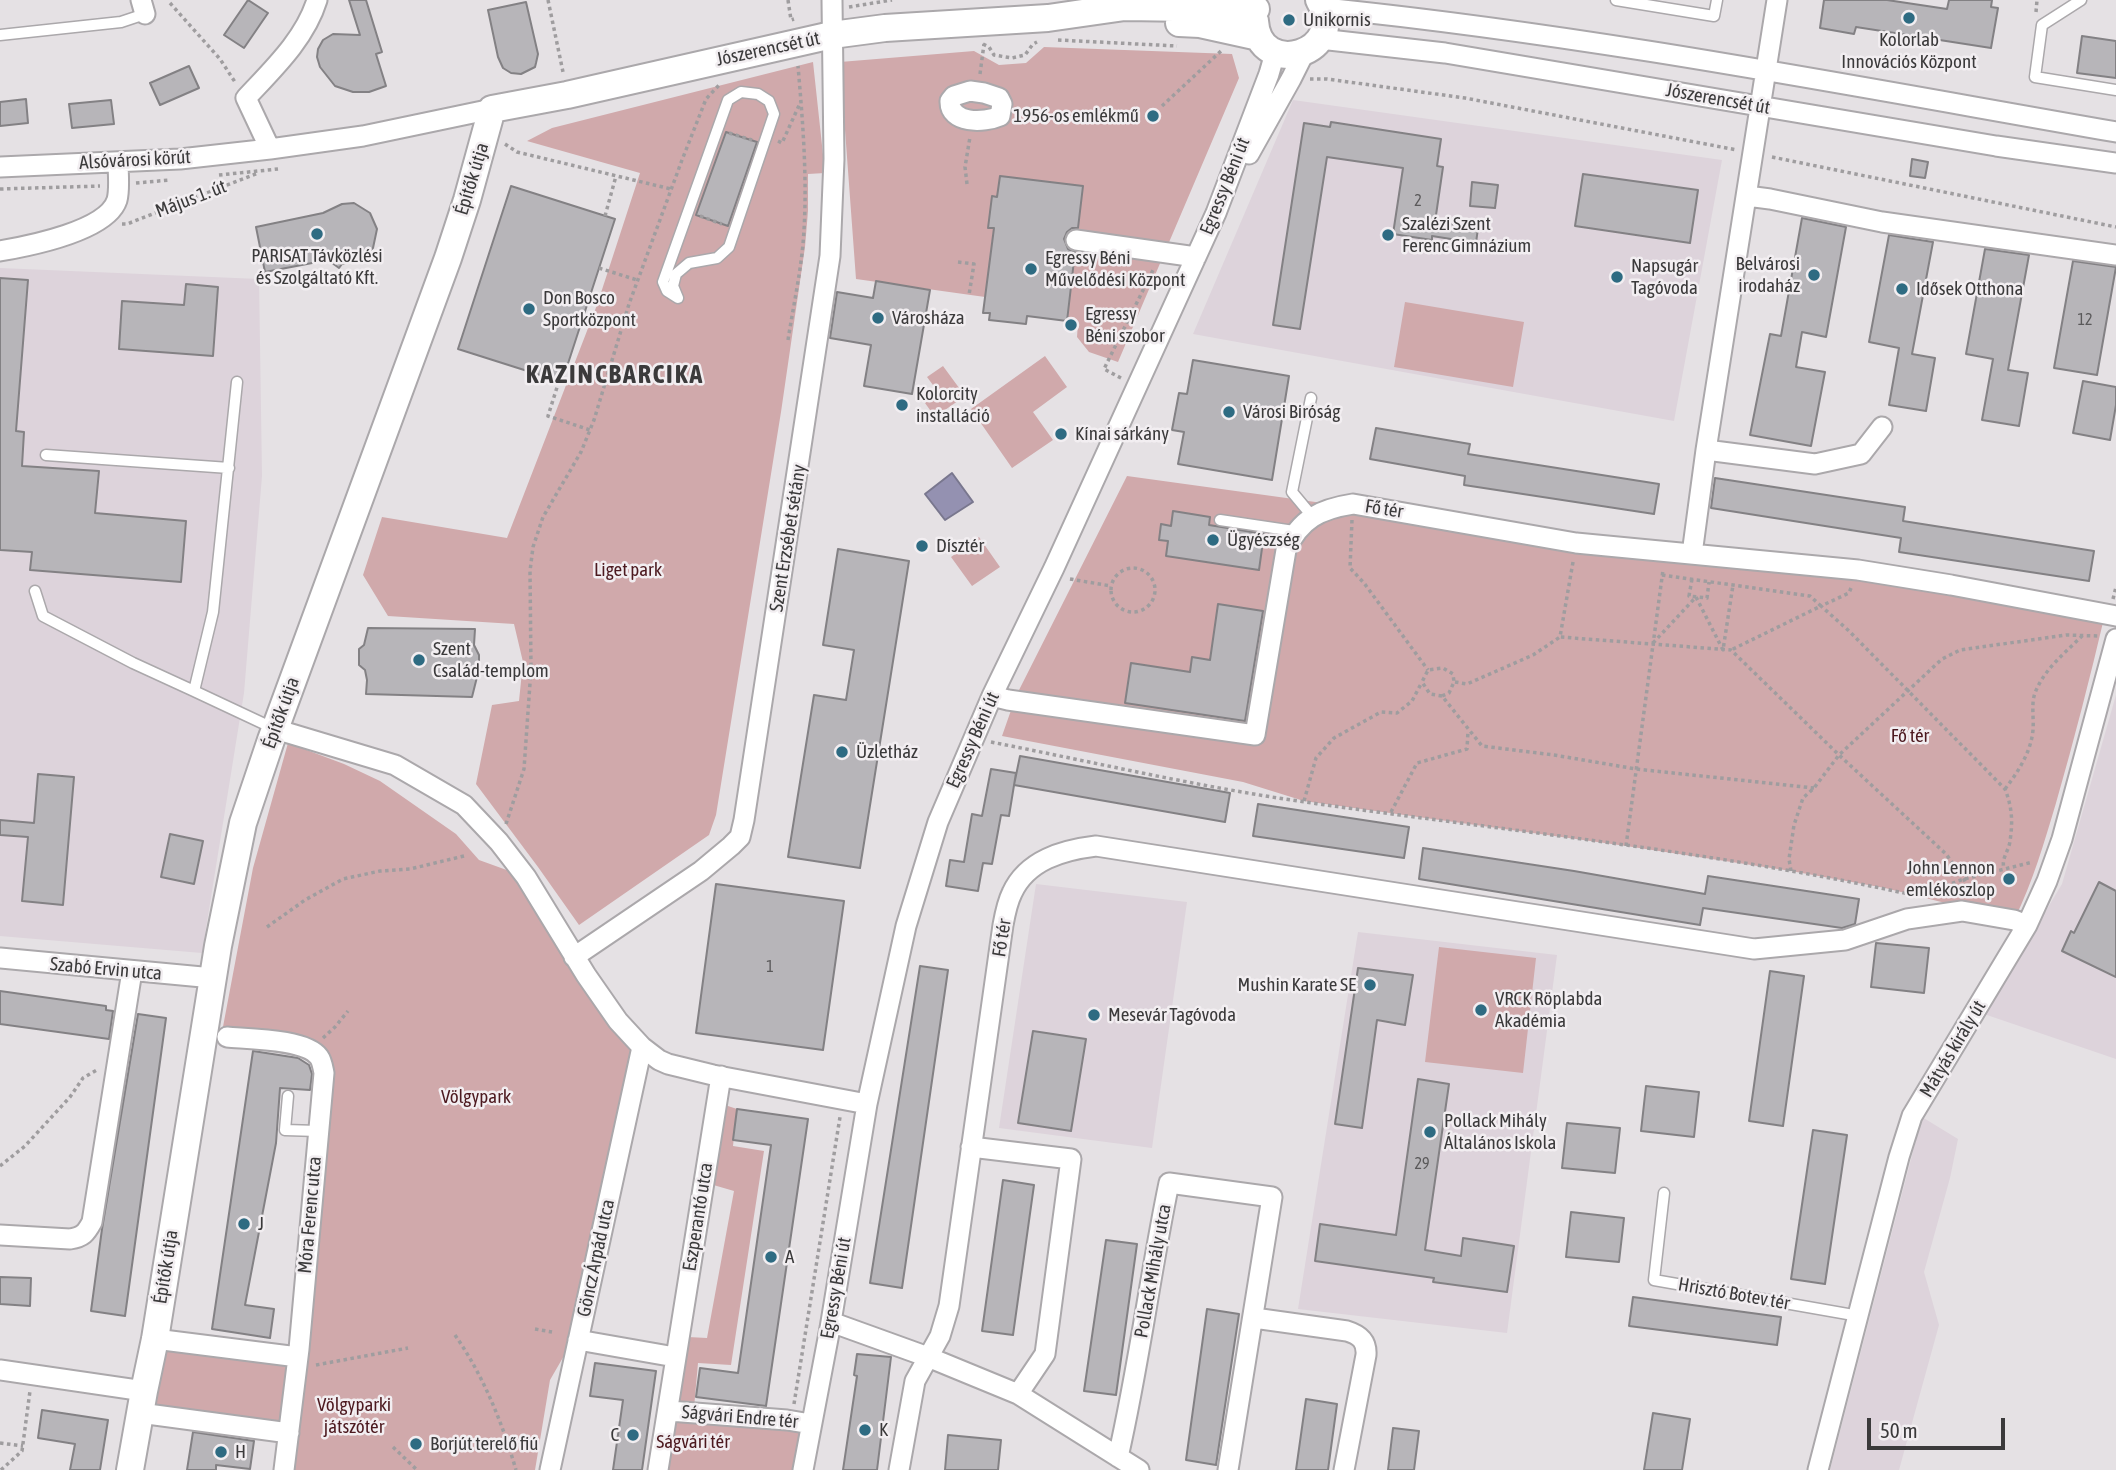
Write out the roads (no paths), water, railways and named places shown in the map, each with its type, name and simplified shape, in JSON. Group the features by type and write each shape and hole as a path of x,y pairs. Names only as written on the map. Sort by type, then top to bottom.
{"street":[{"path":"270,149 246,98 281,62 312,16 317,0"},
{"name":"Szent Erzsébet sétány","path":"574,957 701,871 740,836 830,256 834,159 832,0"},
{"path":"1125,7 1155,0"},
{"path":"1361,0 1411,17"},
{"path":"1692,554 1777,0"},
{"path":"1216,213 1291,79 1325,29 1326,18 1322,4"},
{"name":"Jószerencsét út","path":"1322,4 1765,69 2116,132"},
{"path":"1259,5 1255,28 1267,45"},
{"name":"Jószerencsét út","path":"492,109 575,93 832,34 1048,18 1125,7 1259,5"},
{"name":"Jószerencsét út","path":"1048,18 1200,24 1294,56 1312,46 1445,53 2116,163"},
{"name":"Egressy Béni út","path":"803,1470 801,1423 831,1322 867,1104 905,926 918,884 954,781 1216,213 1269,75 1267,45"},
{"path":"977,92 999,98 1002,104 1000,116 973,120 953,113 949,107 950,101 962,93 977,92"},
{"name":"Alsóvárosi körút","path":"0,167 180,159 270,149 363,136 492,109"},
{"name":"Építők útja","path":"130,1470 155,1339 213,978 243,823 448,258 492,109"},
{"path":"2081,159 2116,172"},
{"path":"0,251 76,232 110,212 117,200 118,162"},
{"path":"1747,197 1770,199 1882,222 2116,255"},
{"path":"1076,240 1196,257"},
{"path":"1706,450 1815,464 1861,454 1882,427"},
{"name":"Fő tér","path":"1294,531 1312,516 1336,506 1353,504 1576,542 1858,570 2116,616"},
{"path":"992,696 1255,735 1286,550 1294,531"},
{"name":"Mátyás király út","path":"1818,1470 1912,1116 2028,925 2047,881 2062,839 2108,637"},
{"path":"275,729 395,765 464,805 499,842 526,877 574,957 618,1021 642,1047 668,1064 867,1104"},
{"name":"Fő tér","path":"971,1147 1009,899 1021,877 1032,867 1048,858 1076,849 1096,846 1119,849 1754,949 1845,940 1906,919 1962,911 2028,925"},
{"name":"Szabó Ervin utca","path":"0,958 213,978"},
{"path":"0,1235 80,1238 92,1222 132,971"},
{"name":"Móra Ferenc utca","path":"227,1037 296,1044 310,1049 320,1058 324,1073 284,1470"},
{"name":"Göncz Árpád utca","path":"551,1470 642,1047"},
{"name":"Eszperantó utca","path":"675,1357 721,1076"},
{"path":"899,1470 915,1381 940,1336 949,1306 971,1147 1070,1159 1045,1354 1018,1394"},
{"name":"Pollack Mihály utca","path":"1118,1457 1130,1405 1154,1252 1169,1183 1272,1197 1228,1470"},
{"path":"1254,1318 1347,1331 1361,1337 1364,1342 1366,1355 1344,1470"},
{"path":"831,1322 928,1357 1018,1394 1139,1470"},
{"path":"155,1339 297,1361"},
{"path":"578,1340 675,1357"},
{"name":"Ságvári Endre tér","path":"658,1470 669,1411 675,1357"},
{"path":"0,1370 289,1433"},
{"name":"Ságvári Endre tér","path":"669,1411 801,1423"}],"lane":[{"path":"1616,0 1714,16 1717,0"},
{"path":"2081,0 2042,25 2035,77 2116,90"},
{"path":"0,35 121,22 143,7"},
{"path":"741,92 758,94 769,101 775,114 729,247 717,258 689,263 676,274 673,286 678,298 667,292 663,282 728,100 741,92"},
{"path":"194,691 213,612 237,382"},
{"path":"1311,398 1292,492 1312,516"},
{"path":"46,455 229,468"},
{"path":"1220,520 1294,531"},
{"path":"35,591 43,616 133,663 275,729"},
{"path":"288,1096 285,1130 318,1131"},
{"name":"Hrisztó Botev tér","path":"1664,1193 1654,1280 1859,1316"}],"place":[{"name":"Kolorlab Innovációs Központ","path":"1909,18"},
{"name":"Unikornis","path":"1289,20"},
{"name":"1956-os emlékmű","path":"1153,116"},
{"name":"PARISAT Távközlési és Szolgáltató Kft.","path":"317,234"},
{"name":"Szalézi Szent Ferenc Gimnázium","path":"1388,235"},
{"name":"Egressy Béni Művelődési Központ","path":"1031,269"},
{"name":"Belvárosi irodaház","path":"1814,275"},
{"name":"Napsugár Tagóvoda","path":"1617,277"},
{"name":"Idősek Otthona","path":"1902,289"},
{"name":"Don Bosco Sportközpont","path":"529,309"},
{"name":"Városháza","path":"878,318"},
{"name":"Egressy Béni szobor","path":"1071,325"},
{"name":"Kolorcity installáció","path":"902,405"},
{"name":"Városi Biróság","path":"1229,412"},
{"name":"Kínai sárkány","path":"1061,434"},
{"name":"Ügyészség","path":"1213,540"},
{"name":"Dísztér","path":"922,546"},
{"name":"Szent Család-templom","path":"419,660"},
{"name":"Üzletház","path":"842,752"},
{"name":"John Lennon emlékoszlop","path":"2009,879"},
{"name":"Mushin Karate SE","path":"1370,985"},
{"name":"VRCK Röplabda Akadémia","path":"1481,1010"},
{"name":"Mesevár Tagóvoda","path":"1094,1015"},
{"name":"Pollack Mihály Általános Iskola","path":"1430,1132"},
{"name":"J","path":"244,1224"},
{"name":"A","path":"771,1257"},
{"name":"K","path":"865,1430"},
{"name":"C","path":"633,1435"},
{"name":"Borjút terelő fiú","path":"416,1444"},
{"name":"H","path":"221,1452"}],"district":[{"name":"KAZINCBARCIKA","path":"615,375"}],"park label":[{"name":"Liget park","path":"628,570"},
{"name":"Völgypark","path":"476,1097"},
{"name":"Völgyparki játszótér","path":"354,1416"},
{"name":"Ságvári tér","path":"693,1442"}]}
